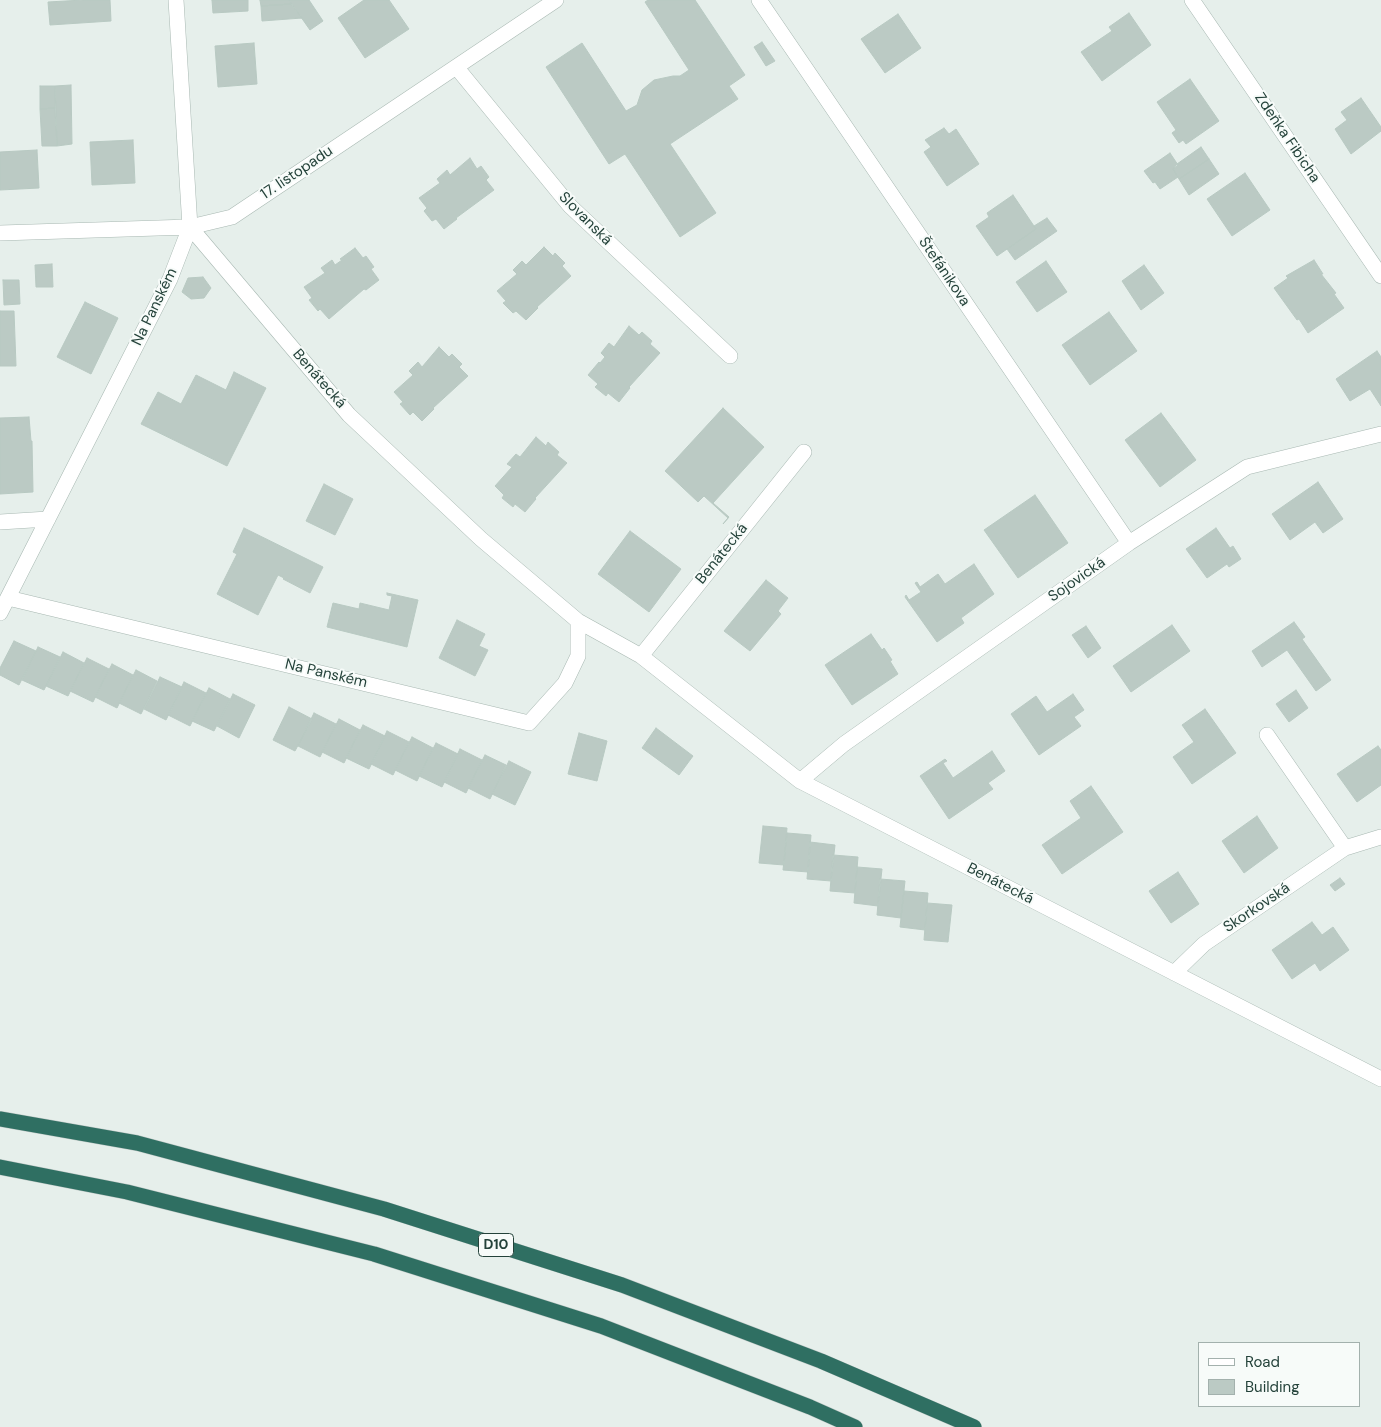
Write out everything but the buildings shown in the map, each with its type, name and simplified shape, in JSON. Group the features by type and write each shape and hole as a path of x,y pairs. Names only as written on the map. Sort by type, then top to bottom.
{"highway":[{"name":"D10","path":"0,1119 137,1143 393,1212 622,1285 821,1361 974,1427"},
{"path":"0,1168 127,1192 374,1254 601,1326 810,1407 856,1427"}],"street":[{"path":"176,0 190,227"},
{"name":"17. listopadu","path":"0,233 190,227 232,217 556,0"},
{"name":"Štefánikova","path":"759,0 1129,543"},
{"name":"Zdeňka Fibicha","path":"1192,0 1381,276"},
{"name":"Slovanská","path":"456,68 570,206 730,356"},
{"name":"Na Panském","path":"0,613 170,279 190,227"},
{"name":"Benátecká","path":"190,227 349,415 481,539 578,621 640,656 800,781 1381,1079"},
{"name":"Sojovická","path":"800,781 844,744 1129,543 1247,467 1381,434"},
{"name":"Benátecká","path":"640,656 804,452"},
{"path":"0,522 48,519"},
{"name":"Na Panském","path":"8,598 529,723 565,683 578,656 578,621"},
{"path":"1267,735 1345,848"},
{"name":"Skorkovská","path":"1174,974 1204,944 1345,848 1381,837"}]}
